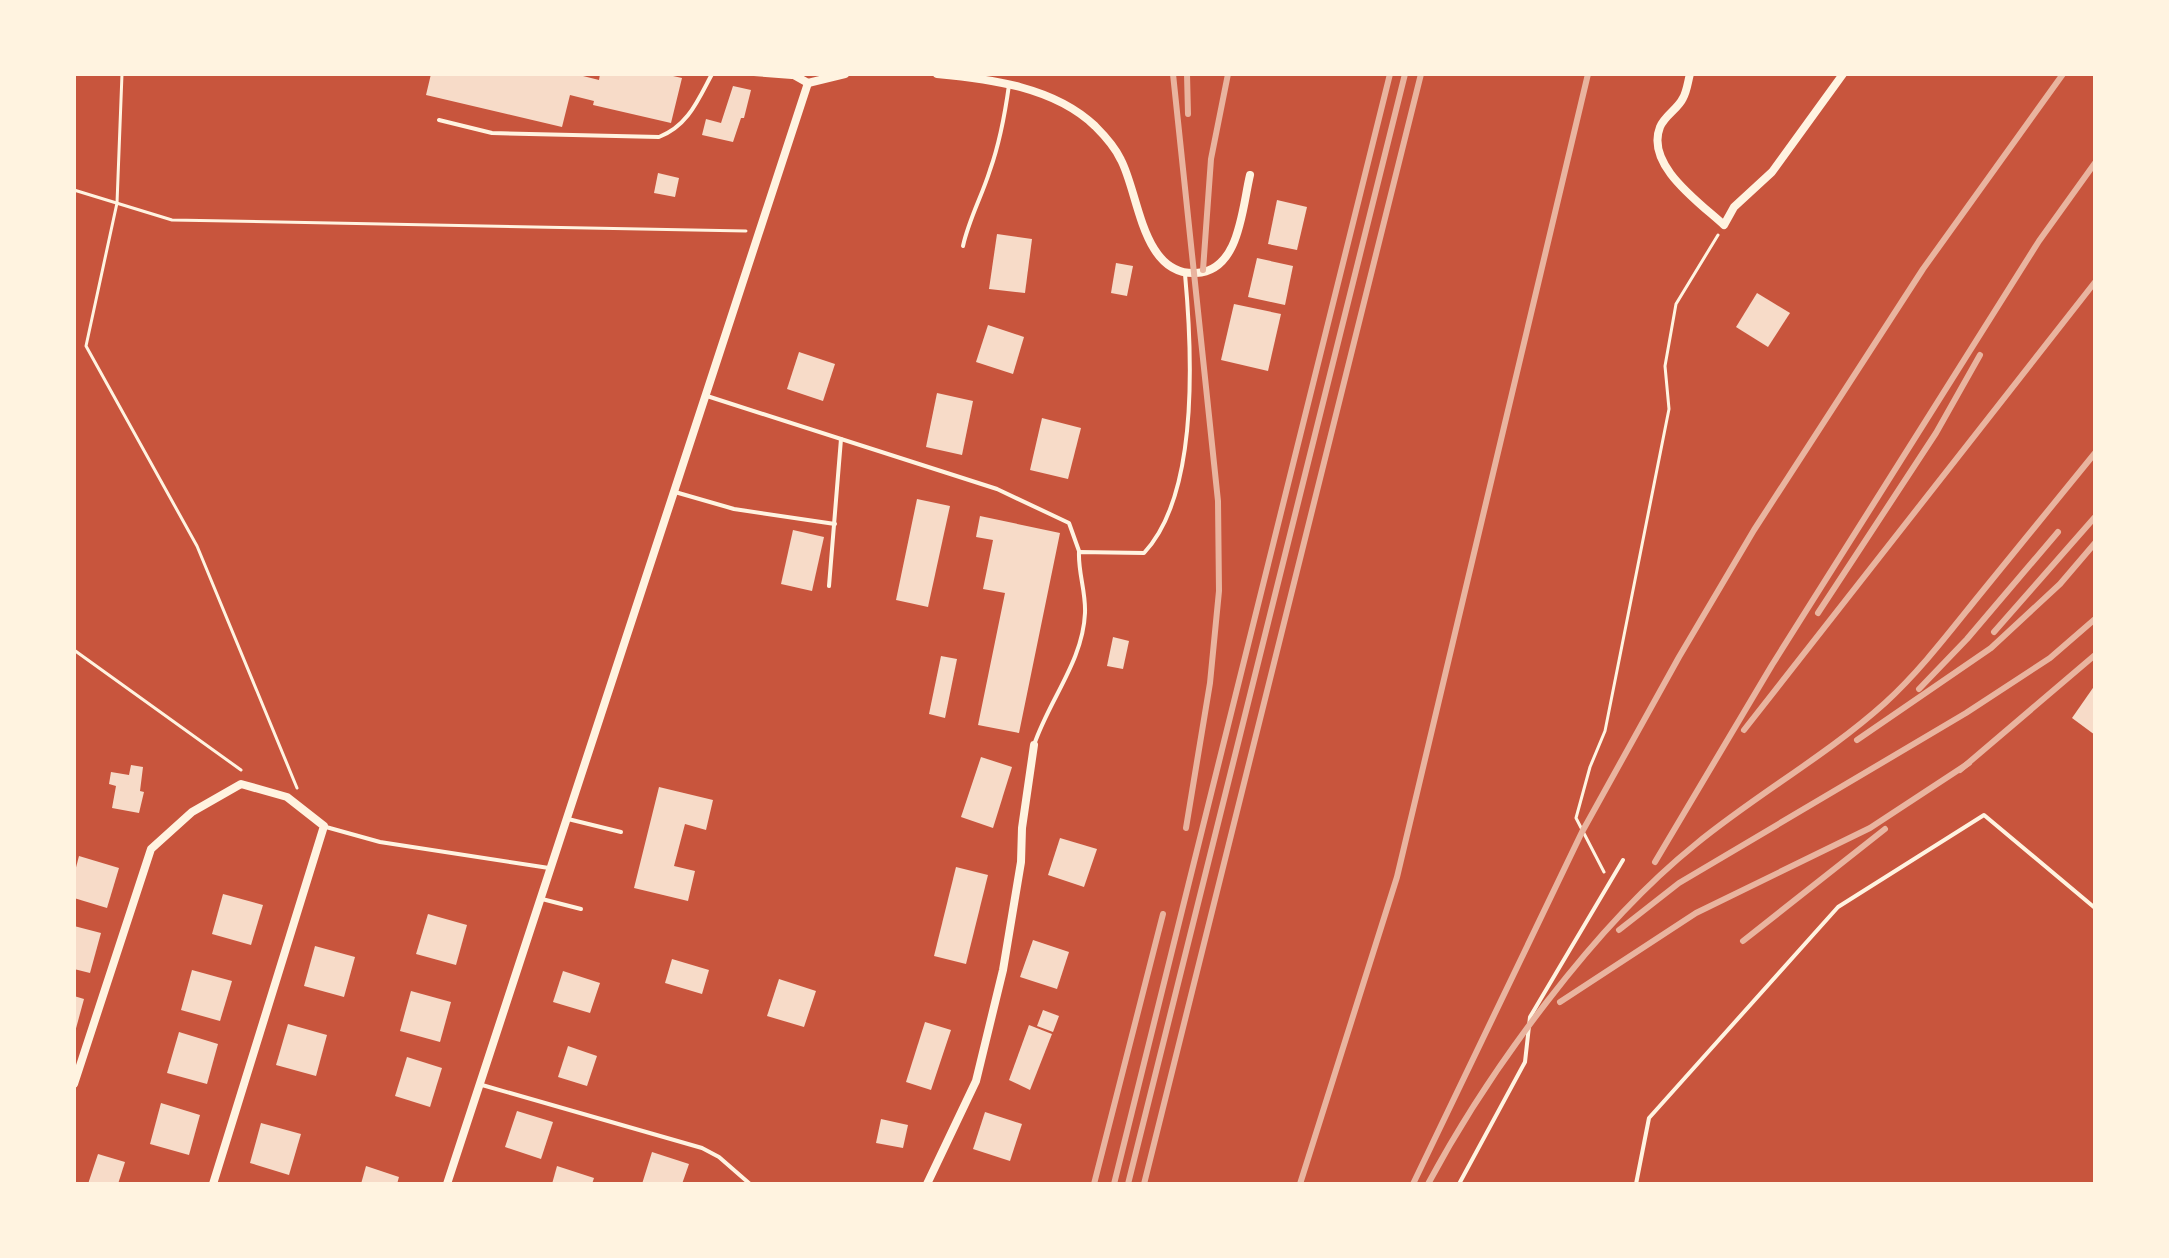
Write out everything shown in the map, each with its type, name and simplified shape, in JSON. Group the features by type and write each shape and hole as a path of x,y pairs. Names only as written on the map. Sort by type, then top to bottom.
{"street":[{"path":"793,75 810,78 845,74"},
{"path":"937,74 985,78 1009,85 1070,107 1096,127 1121,159 1159,255 1171,267 1195,273 1220,265 1232,250 1250,175"},
{"path":"1690,74 1683,98 1661,124 1657,140 1658,155 1688,192 1724,225 1734,207 1772,172 1843,74"},
{"path":"447,1184 810,78"},
{"path":"927,1184 976,1081 1003,970 1021,862 1022,828 1034,745"},
{"path":"74,1084 151,849 192,812 241,784 287,797 324,826 213,1184"}],"lane":[{"path":"439,120 492,133 659,137 675,131 691,114 712,74"},
{"path":"754,74 793,75"},
{"path":"963,246 969,218 989,173 1002,130 1009,85"},
{"path":"1079,552 1144,553 1167,523 1183,452 1191,376 1185,271"},
{"path":"707,396 1012,496 1069,523 1079,552 1085,614 1076,653 1065,680 1045,712 1034,745"},
{"path":"829,586 841,439"},
{"path":"675,492 734,509 835,524"},
{"path":"1636,1184 1649,1118 1838,907 1984,815 2095,908"},
{"path":"565,819 621,832"},
{"path":"324,826 380,842 550,868"},
{"path":"1459,1184 1525,1062 1530,1017 1623,860"},
{"path":"540,898 581,909"},
{"path":"479,1084 702,1148 719,1157 750,1184"}],"path":[{"path":"122,74 117,203 86,346 197,546 308,813"},
{"path":"74,190 172,220 760,231"},
{"path":"1610,883 1576,818 1590,767 1605,731 1669,409 1665,366 1676,304 1724,225"},
{"path":"74,650 249,775"}],"building":[{"path":"431,74 575,74 599,80 600,74 664,74 682,78 671,123 593,105 594,101 570,95 562,127 426,95"},
{"path":"733,86 751,90 744,118 741,118 733,142 702,135 706,119 721,123"},
{"path":"658,173 679,178 675,197 654,193"},
{"path":"1277,200 1307,207 1297,250 1268,244"},
{"path":"997,234 1032,239 1025,293 989,289"},
{"path":"1257,258 1293,266 1285,305 1248,297"},
{"path":"1116,263 1133,266 1127,296 1111,293"},
{"path":"1757,293 1790,313 1768,347 1736,327"},
{"path":"1234,304 1281,314 1268,371 1221,360"},
{"path":"988,325 1024,337 1013,374 976,362"},
{"path":"799,352 835,364 823,401 787,389"},
{"path":"937,393 973,401 962,455 926,447"},
{"path":"1042,418 1081,428 1068,479 1030,470"},
{"path":"917,499 950,506 928,607 896,600"},
{"path":"980,516 1060,533 1019,733 978,725 1005,593 983,589 993,540 976,537"},
{"path":"793,530 824,537 812,591 781,584"},
{"path":"1113,637 1129,641 1123,669 1107,666"},
{"path":"941,656 957,659 945,718 929,714"},
{"path":"2095,685 2095,735 2072,718"},
{"path":"981,757 1012,767 993,828 961,817"},
{"path":"131,765 143,767 140,791 144,792 139,813 112,808 116,786 109,784 111,772 129,775"},
{"path":"659,787 713,800 706,830 685,824 674,866 695,871 688,901 634,888"},
{"path":"1060,838 1097,849 1084,887 1048,875"},
{"path":"79,856 119,868 107,908 74,898 74,875"},
{"path":"956,867 988,875 966,964 934,956"},
{"path":"223,894 263,905 251,945 212,934"},
{"path":"428,914 467,925 456,965 416,954"},
{"path":"74,926 101,933 90,973 74,969"},
{"path":"1033,940 1069,952 1057,989 1020,977"},
{"path":"315,946 355,957 344,997 304,986"},
{"path":"672,959 709,970 702,994 665,983"},
{"path":"192,970 232,981 220,1021 181,1010"},
{"path":"563,971 600,983 590,1013 553,1002"},
{"path":"779,979 816,991 804,1027 767,1016"},
{"path":"411,991 451,1002 440,1042 400,1031"},
{"path":"74,996 84,999 75,1032 74,1032"},
{"path":"1043,1010 1059,1016 1053,1032 1037,1026"},
{"path":"925,1022 951,1030 931,1090 906,1082"},
{"path":"288,1024 327,1035 316,1076 276,1065"},
{"path":"1029,1025 1052,1034 1030,1090 1009,1080"},
{"path":"179,1032 218,1044 207,1084 167,1073"},
{"path":"568,1046 597,1056 587,1086 558,1077"},
{"path":"407,1057 442,1068 430,1107 395,1096"},
{"path":"161,1103 200,1115 189,1155 150,1144"},
{"path":"517,1111 553,1122 541,1159 505,1147"},
{"path":"985,1112 1022,1124 1010,1161 973,1149"},
{"path":"881,1119 908,1125 903,1148 876,1143"},
{"path":"261,1123 301,1134 289,1175 250,1163"},
{"path":"652,1152 689,1164 682,1184 642,1184"},
{"path":"98,1154 125,1162 118,1184 88,1184"},
{"path":"366,1166 399,1177 397,1184 361,1184"},
{"path":"557,1166 594,1178 592,1184 552,1184"}],"railway":[{"path":"1173,74 1218,501 1219,591 1210,683 1186,828"},
{"path":"1187,74 1188,114"},
{"path":"1203,270 1211,159 1228,74"},
{"path":"1114,1184 1390,74"},
{"path":"1128,1184 1405,74"},
{"path":"1144,1184 1421,74"},
{"path":"1300,1184 1397,877 1588,74"},
{"path":"1413,1184 1582,832 1679,657 1754,530 1923,269 2063,74"},
{"path":"1655,862 1772,665 2039,241 2095,163"},
{"path":"1744,730 2095,282"},
{"path":"1818,613 1936,433 1980,355"},
{"path":"1428,1184 1481,1094 1513,1048 1583,957 1620,915 1696,844 1839,740 1898,691 2095,453"},
{"path":"1994,632 2095,517"},
{"path":"1919,689 1967,639 2058,532"},
{"path":"1857,740 1991,648 2060,584 2095,543"},
{"path":"1619,930 1679,883 1966,713 2050,658 2095,619"},
{"path":"1960,770 2095,655"},
{"path":"1560,1002 1696,913 1870,828 1969,763"},
{"path":"1743,941 1885,829"},
{"path":"1094,1184 1163,914"}]}
